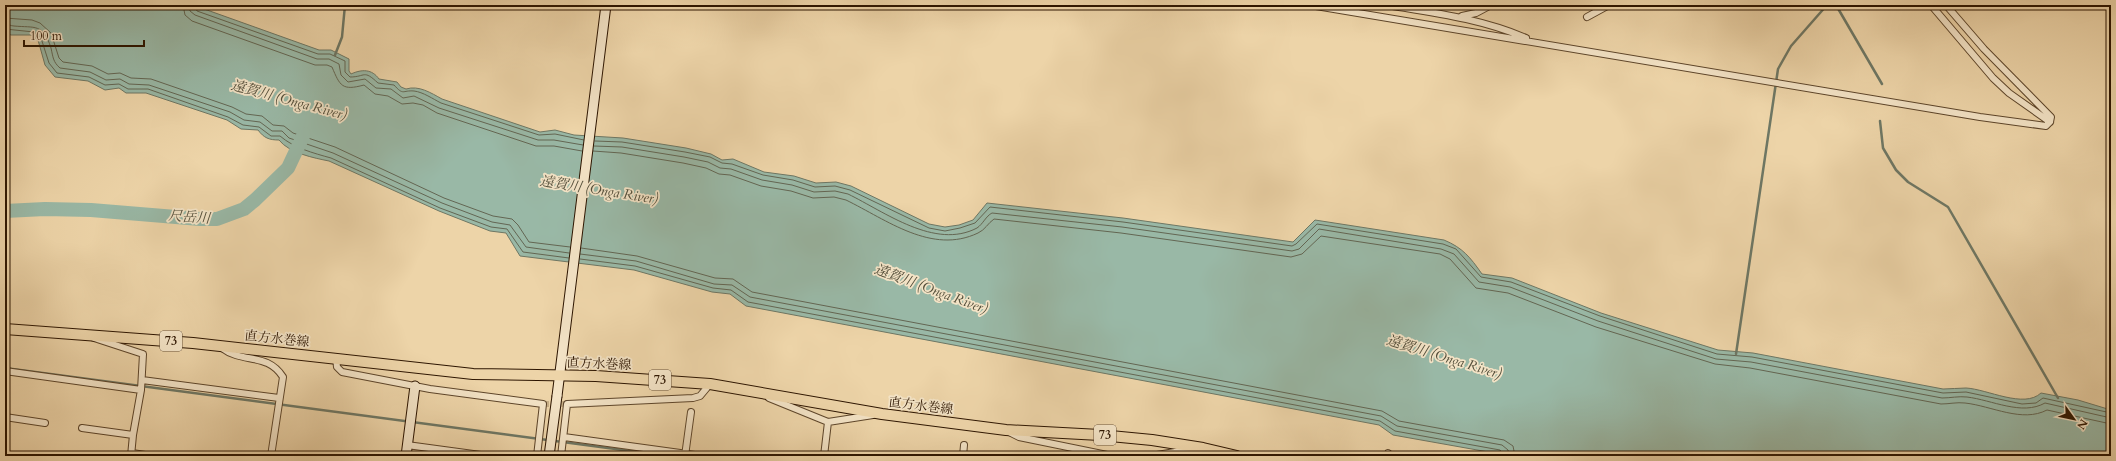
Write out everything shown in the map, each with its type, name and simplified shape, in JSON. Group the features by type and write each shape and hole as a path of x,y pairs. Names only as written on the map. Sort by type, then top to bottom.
{"main road":[{"name":"直方水巻線","path":"5,329 85,334 219,346 473,374 560,371 710,384 882,414 1006,430 1100,434 1203,448 1237,456"}],"street":[{"path":"548,456 557,396 606,5"},
{"path":"1310,5 1980,117 2046,126 2050,122 2051,117 2010,78 1946,5"},
{"path":"1388,5 1458,17 1501,27 1533,42"},
{"path":"1458,17 1476,13 1491,5"},
{"path":"1587,17 1609,5"},
{"path":"1931,5 1992,78 2009,93 2050,122"},
{"path":"85,334 105,343 143,354 142,385 133,435 132,455 152,456"},
{"path":"219,346 233,354 274,365 283,377 271,456"},
{"path":"336,358 337,367 342,372 415,386 543,404 537,456"},
{"path":"5,371 142,385 279,402"},
{"path":"561,456 567,404 693,398 700,396 710,384"},
{"path":"406,456 415,386"},
{"path":"759,393 828,422 882,414"},
{"path":"686,455 691,412"},
{"path":"5,416 45,423"},
{"path":"824,456 828,422"},
{"path":"82,428 133,435"},
{"path":"1006,430 1019,437 1112,456"},
{"path":"564,440 702,456"},
{"path":"963,456 964,445"},
{"path":"407,446 488,456"},
{"path":"1151,456 1203,448"}],"water":[{"name":"遠賀川 (Onga River)","path":"5,5 193,5 319,50 331,50 349,59 349,71 351,74 359,71 370,72 379,79 397,82 401,87 406,89 416,88 425,90 442,99 540,132 555,130 574,135 623,138 686,148 711,154 722,160 733,159 764,172 794,176 816,183 836,182 851,186 929,224 945,227 959,225 973,220 987,203 1123,218 1293,242 1315,220 1444,240 1456,246 1466,254 1482,274 1512,278 1601,313 1718,350 1753,353 1943,389 1975,389 2015,399 2034,397 2041,393 2078,400 2111,410 2111,456 1511,456 1393,435 1379,425 746,306 730,294 712,292 634,270 520,256 506,233 490,231 439,211 329,161 295,152 283,145 279,140 272,140 265,137 258,130 241,129 227,120 146,93 126,93 119,88 105,90 88,81 55,77 45,65 38,40 31,35 11,35 5,33"}],"waterway":[{"path":"335,55 342,37 345,5"},
{"path":"1736,354 1778,69 1791,46 1827,5"},
{"path":"1836,5 1882,84"},
{"path":"1880,121 1883,148 1896,170 1908,182 1948,207 2058,398"},
{"name":"尺岳川","path":"5,211 45,209 91,210 200,219 217,219 244,209 288,168 304,134"},
{"path":"5,368 668,456"}],"tunnel":[{"path":"543,404 567,404"}]}
